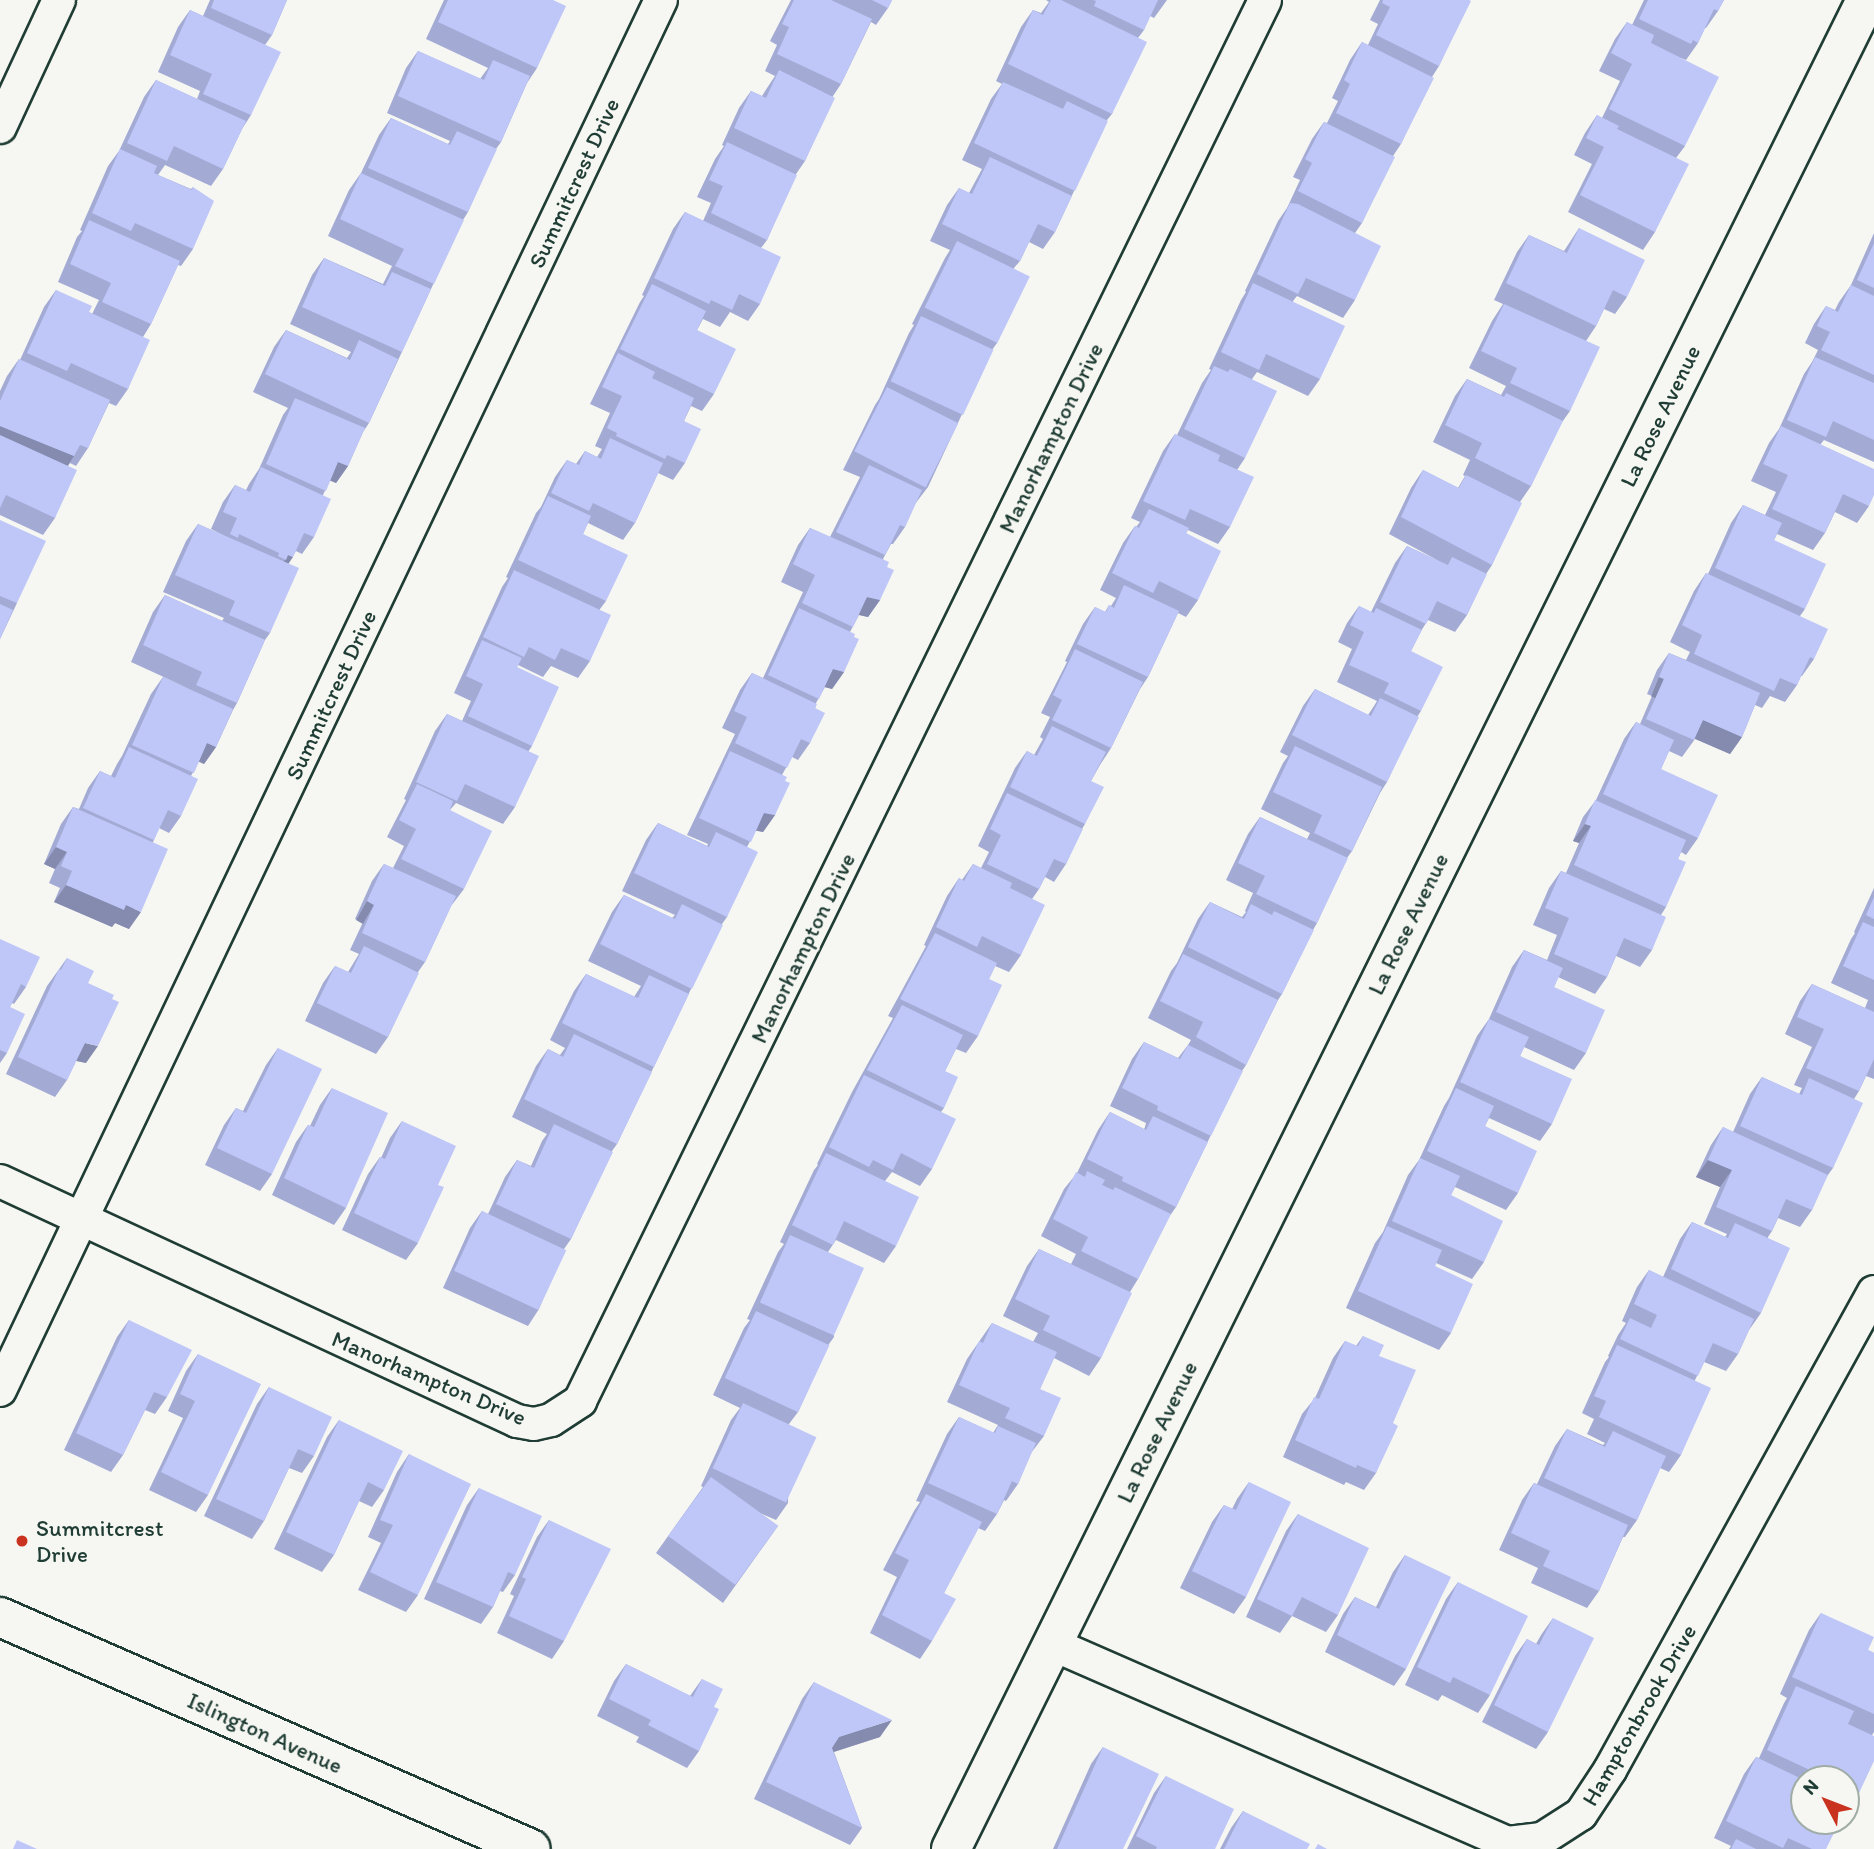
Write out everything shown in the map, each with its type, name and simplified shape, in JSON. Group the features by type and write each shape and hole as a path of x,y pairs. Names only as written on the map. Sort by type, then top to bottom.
{"street":[{"path":"0,127 59,0"},
{"name":"Summitcrest Drive","path":"0,1390 661,0"},
{"name":"Manorhampton Drive","path":"0,1181 517,1421 534,1424 551,1420 580,1401 1265,0"},
{"name":"La Rose Avenue","path":"951,1849 1866,0"},
{"name":"Hamptonbrook Drive","path":"1052,1644 1508,1843 1542,1839 1581,1814 1610,1770 1874,1292"},
{"name":"Islington Avenue","path":"0,1617 531,1849"}],"building":[{"path":"214,0 287,0 272,35 211,8"},
{"path":"448,0 553,0 566,6 537,68 438,22"},
{"path":"794,0 831,0 872,19 841,84 777,54 789,27 782,24"},
{"path":"872,0 892,0 888,8"},
{"path":"1051,0 1061,0 1147,42 1112,114 1008,64 1033,10 1043,15"},
{"path":"1093,0 1158,0 1144,30 1094,6 1096,1"},
{"path":"1383,0 1471,1 1439,66 1376,35 1390,7 1382,3"},
{"path":"1648,0 1724,0 1718,11 1714,9 1698,43 1693,40 1691,44 1639,19"},
{"path":"190,10 281,52 251,115 203,94 212,74 170,55"},
{"path":"1627,22 1654,35 1651,43 1719,77 1685,146 1609,109 1632,64 1611,53"},
{"path":"1362,42 1434,78 1401,144 1336,113 1350,84 1344,80"},
{"path":"418,51 484,80 493,60 530,76 501,142 398,96"},
{"path":"779,70 835,98 805,161 734,128 751,91 766,98"},
{"path":"156,80 246,121 223,169 174,146 167,161 127,143"},
{"path":"1003,82 1063,109 1067,101 1108,121 1075,191 974,143"},
{"path":"1597,115 1619,126 1617,129 1689,164 1655,232 1580,195 1604,147 1586,138"},
{"path":"391,118 450,145 457,131 497,149 468,212 368,168"},
{"path":"1324,122 1395,157 1362,223 1298,191 1312,163 1305,159"},
{"path":"727,142 797,175 767,240 711,213 723,186 709,180"},
{"path":"120,149 157,166 154,173 192,190 193,187 214,201 193,249 135,223 131,231 92,213"},
{"path":"990,157 1072,196 1055,232 1038,224 1020,261 942,224 959,188 972,194"},
{"path":"361,173 464,220 434,284 395,266 404,249 340,219"},
{"path":"1290,203 1298,204 1381,246 1355,300 1306,278 1298,294 1257,274"},
{"path":"685,212 781,257 760,304 739,294 732,310 711,300 709,304 654,278"},
{"path":"89,220 180,261 151,324 102,302 111,283 70,264"},
{"path":"1579,228 1645,260 1627,297 1613,290 1596,326 1506,283 1529,235 1567,253"},
{"path":"957,241 1030,277 997,343 925,308"},
{"path":"1874,243 1874,288 1857,280"},
{"path":"324,258 385,286 392,272 431,289 402,352 302,307"},
{"path":"1253,283 1345,326 1320,379 1266,354 1259,370 1221,352"},
{"path":"652,284 706,311 697,330 736,349 714,394 620,349"},
{"path":"1851,285 1874,296 1874,375 1821,350 1830,332 1817,326 1826,306 1838,312"},
{"path":"56,290 92,306 89,312 150,340 128,389 71,363 67,371 27,353"},
{"path":"1504,304 1600,347 1570,411 1510,383 1517,368 1481,351"},
{"path":"921,316 994,350 963,415 891,381"},
{"path":"286,330 350,360 359,340 398,359 369,423 265,374"},
{"path":"618,353 655,372 652,378 694,398 684,421 701,429 685,463 667,455 665,459 616,436 617,433 607,428 622,396 602,387"},
{"path":"1815,357 1874,383 1874,440 1833,421 1826,437 1787,420"},
{"path":"19,359 110,400 88,448 80,445 74,456 0,426 0,401"},
{"path":"1214,366 1228,372 1230,369 1277,391 1245,458 1184,429"},
{"path":"1467,379 1504,397 1506,393 1563,421 1531,486 1475,458 1482,443 1445,425"},
{"path":"887,387 958,423 926,487 854,451"},
{"path":"295,398 365,428 348,466 338,462 326,491 266,464"},
{"path":"1781,426 1874,469 1874,495 1869,506 1843,494 1825,533 1772,509 1788,475 1763,464"},
{"path":"1175,434 1220,455 1218,461 1254,477 1230,527 1190,509 1185,520 1143,501"},
{"path":"0,435 77,470 55,518 6,495 0,508"},
{"path":"610,438 663,463 635,523 593,503 589,511 551,493 567,460 579,465 585,451 601,459"},
{"path":"869,465 922,490 905,527 900,525 885,555 836,532"},
{"path":"261,467 331,499 314,537 304,533 293,557 288,555 286,560 278,556 279,553 239,534 238,538 230,534 237,518 223,512 235,485 250,492"},
{"path":"1423,470 1459,488 1466,475 1522,503 1492,565 1401,517"},
{"path":"548,496 591,516 583,534 628,555 606,601 518,560"},
{"path":"1743,505 1782,523 1774,540 1826,564 1805,609 1715,568"},
{"path":"1149,509 1189,528 1186,533 1221,551 1198,600 1159,581 1153,593 1112,573 1135,526 1139,528"},
{"path":"0,520 46,541 17,603 0,596"},
{"path":"198,524 299,568 270,633 229,615 235,601 175,575"},
{"path":"810,528 889,562 887,567 894,570 880,600 867,597 853,627 802,603 815,575 793,564"},
{"path":"1407,546 1448,565 1452,557 1487,574 1467,615 1437,601 1426,624 1380,602"},
{"path":"514,570 611,615 590,661 561,648 555,660 529,647 524,657 483,637"},
{"path":"1706,573 1828,629 1814,659 1810,657 1797,685 1780,678 1774,691 1694,654 1702,635 1682,625"},
{"path":"1124,585 1179,611 1148,677 1077,644 1095,607 1106,612 1109,605 1114,608"},
{"path":"165,595 265,640 237,703 196,685 202,672 143,645"},
{"path":"0,604 13,610 0,639"},
{"path":"1359,606 1374,613 1376,608 1422,630 1411,651 1443,667 1421,711 1384,693 1389,683 1349,665 1364,632 1350,625"},
{"path":"799,608 855,634 854,637 859,639 844,672 833,669 819,699 768,675"},
{"path":"482,640 522,658 517,667 559,687 532,746 468,716 483,684 466,676"},
{"path":"1075,649 1143,682 1111,748 1052,720 1062,700 1053,695"},
{"path":"1669,653 1760,693 1742,737 1703,720 1694,740 1646,719 1664,679 1659,677"},
{"path":"752,673 817,704 815,708 825,713 810,743 801,739 787,768 735,743 747,717 734,711"},
{"path":"163,677 233,709 216,747 207,743 194,773 132,745"},
{"path":"1315,689 1371,716 1380,698 1419,717 1387,782 1292,735"},
{"path":"447,714 539,756 515,807 465,784 457,801 416,782"},
{"path":"1636,722 1674,740 1661,769 1718,795 1698,838 1603,794"},
{"path":"1052,726 1106,752 1091,781 1104,787 1085,824 1010,787 1027,751 1037,756"},
{"path":"1295,746 1382,787 1352,851 1314,833 1322,815 1273,792"},
{"path":"129,747 198,779 181,816 168,810 154,840 83,808 100,771 115,778"},
{"path":"730,751 787,777 785,781 790,783 775,815 764,813 751,842 699,818"},
{"path":"417,784 453,801 450,810 492,831 464,889 401,859 416,829 399,820"},
{"path":"1007,793 1083,829 1066,864 1054,859 1039,889 987,864 1001,835 990,829"},
{"path":"1595,800 1686,840 1678,859 1686,862 1666,907 1574,865 1591,826 1585,824"},
{"path":"73,807 168,849 141,912 126,905 124,910 66,885 72,871 61,866 67,852 56,847"},
{"path":"1260,817 1348,858 1317,923 1256,894 1265,876 1238,863"},
{"path":"658,823 709,847 716,832 758,852 727,917 634,873"},
{"path":"384,864 456,896 425,962 362,933 374,905 367,901"},
{"path":"973,864 1012,883 1010,888 1045,905 1021,955 982,936 977,947 936,927 959,878 964,881"},
{"path":"1561,871 1666,917 1652,950 1624,938 1607,977 1554,954 1569,918 1545,908"},
{"path":"624,895 675,919 682,904 723,925 692,989 600,944"},
{"path":"1874,897 1874,919 1866,915"},
{"path":"1210,902 1244,919 1251,904 1272,915 1274,911 1314,930 1282,994 1188,947"},
{"path":"1863,922 1874,927 1874,980 1843,966"},
{"path":"935,933 997,963 989,979 1002,985 978,1036 900,999"},
{"path":"0,939 40,957 26,987 21,984 10,1007 25,1014 7,1053 0,1050"},
{"path":"364,946 419,973 388,1037 317,1003 335,966 351,973"},
{"path":"1524,950 1563,968 1554,987 1605,1010 1586,1053 1496,1012"},
{"path":"1183,954 1278,1000 1246,1065 1196,1037 1203,1022 1160,1001"},
{"path":"67,958 94,971 88,983 114,995 112,999 119,1002 98,1046 85,1043 67,1080 18,1057 59,969 61,970"},
{"path":"586,974 638,998 649,975 689,994 654,1067 562,1023"},
{"path":"1812,984 1874,1012 1874,1059 1859,1091 1806,1068 1824,1029 1797,1017"},
{"path":"902,1005 963,1035 945,1071 958,1077 944,1108 867,1070"},
{"path":"1489,1019 1529,1037 1520,1056 1572,1079 1552,1124 1460,1082"},
{"path":"574,1034 652,1072 617,1144 524,1099 548,1049 563,1057"},
{"path":"1144,1042 1180,1059 1188,1045 1243,1071 1211,1136 1157,1110 1158,1106 1122,1088"},
{"path":"278,1048 322,1069 272,1174 217,1148 236,1108 246,1113"},
{"path":"864,1075 956,1119 932,1169 901,1153 893,1170 873,1160 869,1167 829,1147"},
{"path":"1762,1077 1802,1095 1809,1078 1863,1103 1833,1168 1740,1126"},
{"path":"332,1088 388,1113 346,1208 284,1178 308,1125 314,1127"},
{"path":"1456,1088 1494,1106 1485,1126 1537,1151 1518,1193 1427,1151"},
{"path":"1110,1112 1146,1130 1153,1116 1208,1142 1176,1207 1122,1181 1123,1177 1087,1159"},
{"path":"402,1121 456,1146 438,1185 444,1187 418,1243 354,1213 380,1157 385,1159"},
{"path":"554,1124 613,1152 571,1239 496,1204 517,1160 534,1168"},
{"path":"1723,1127 1828,1175 1812,1210 1786,1199 1772,1231 1716,1207 1732,1170 1708,1160"},
{"path":"826,1153 919,1197 896,1246 844,1221 833,1245 792,1225"},
{"path":"1420,1158 1460,1176 1451,1195 1503,1221 1484,1262 1392,1221"},
{"path":"1087,1171 1105,1180 1102,1185 1113,1190 1115,1187 1171,1214 1138,1279 1081,1251 1088,1237 1053,1219 1076,1172 1085,1177"},
{"path":"482,1211 566,1250 538,1310 454,1271"},
{"path":"1692,1222 1728,1238 1735,1223 1790,1248 1761,1313 1671,1269"},
{"path":"1387,1226 1442,1250 1435,1266 1473,1284 1451,1333 1358,1291"},
{"path":"790,1235 864,1268 834,1336 760,1303"},
{"path":"1039,1249 1132,1293 1101,1358 1043,1330 1050,1316 1015,1299"},
{"path":"1649,1270 1754,1319 1738,1354 1713,1343 1698,1376 1620,1339 1630,1318 1651,1328 1657,1315 1634,1304"},
{"path":"756,1311 829,1345 798,1412 725,1378"},
{"path":"129,1320 192,1350 167,1397 154,1392 123,1455 76,1433"},
{"path":"992,1323 1057,1352 1040,1389 1061,1398 1044,1436 1005,1418 1010,1408 959,1385 979,1341 983,1343"},
{"path":"1363,1336 1384,1345 1379,1356 1416,1370 1393,1423 1398,1426 1376,1473 1357,1465 1356,1468 1295,1440 1314,1397 1319,1399 1345,1341 1358,1346"},
{"path":"1617,1345 1711,1388 1681,1455 1599,1417 1606,1401 1594,1396"},
{"path":"198,1354 261,1384 208,1495 161,1472 195,1401 180,1394"},
{"path":"269,1387 332,1417 314,1456 298,1449 264,1521 216,1499"},
{"path":"743,1403 816,1437 786,1502 713,1468"},
{"path":"959,1417 995,1433 998,1426 1036,1443 1018,1484 1012,1481 997,1514 928,1483"},
{"path":"339,1420 403,1451 384,1490 368,1482 334,1555 286,1532"},
{"path":"1567,1429 1605,1447 1613,1431 1666,1456 1637,1520 1544,1478"},
{"path":"409,1454 471,1484 418,1595 370,1572 393,1525 380,1520"},
{"path":"711,1477 778,1526 735,1585 668,1536"},
{"path":"1249,1482 1291,1502 1246,1597 1192,1571 1224,1505 1236,1510"},
{"path":"1534,1483 1628,1525 1599,1591 1543,1566 1550,1551 1511,1533"},
{"path":"479,1488 542,1516 515,1575 508,1572 493,1607 436,1582"},
{"path":"926,1494 982,1522 944,1593 956,1599 932,1641 882,1615 909,1560 895,1553"},
{"path":"1298,1514 1369,1548 1338,1615 1302,1597 1292,1616 1257,1599"},
{"path":"549,1520 611,1549 564,1641 509,1616 526,1579 522,1577"},
{"path":"1405,1555 1451,1577 1406,1669 1337,1635 1355,1597 1379,1609"},
{"path":"1458,1582 1528,1616 1490,1695 1453,1677 1450,1683 1417,1667"},
{"path":"1821,1613 1874,1637 1868,1650 1874,1653 1874,1714 1792,1677"},
{"path":"1553,1618 1594,1638 1548,1732 1494,1705 1527,1639 1539,1645"},
{"path":"626,1664 693,1697 702,1679 723,1689 714,1707 719,1709 699,1751 648,1725 651,1720 609,1699"},
{"path":"814,1682 892,1720 839,1737 832,1748 862,1828 766,1782"},
{"path":"1796,1686 1854,1711 1848,1724 1874,1736 1874,1761 1860,1791 1860,1765 1799,1765 1767,1750"},
{"path":"1103,1747 1159,1774 1123,1849 1057,1849"},
{"path":"1756,1757 1790,1773 1790,1835 1833,1835 1826,1849 1812,1849 1788,1838 1783,1848 1726,1821"},
{"path":"1166,1776 1234,1809 1215,1849 1156,1849 1157,1847 1136,1836"},
{"path":"1243,1811 1310,1844 1307,1849 1224,1849"},
{"path":"1736,1839 1756,1849 1731,1849"},
{"path":"17,1840 37,1849 13,1849"}],"place":[{"name":"Summitcrest Drive","path":"22,1541"}]}
